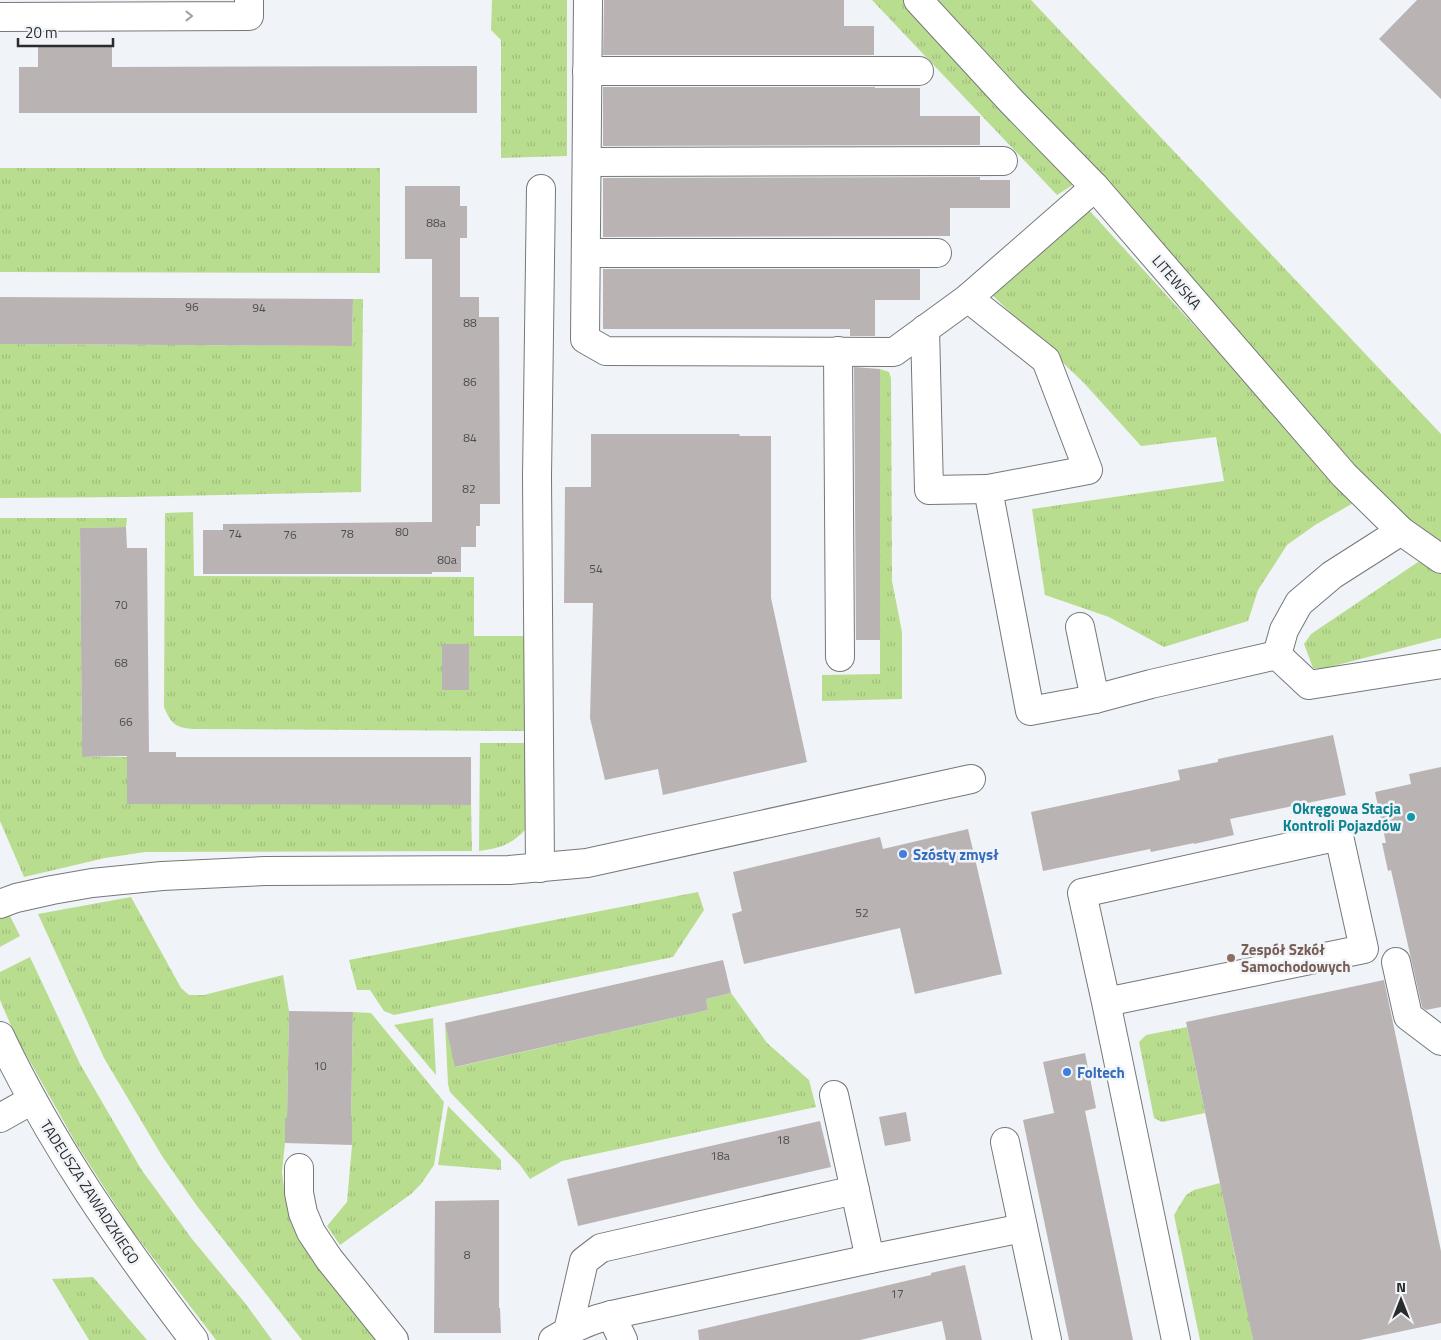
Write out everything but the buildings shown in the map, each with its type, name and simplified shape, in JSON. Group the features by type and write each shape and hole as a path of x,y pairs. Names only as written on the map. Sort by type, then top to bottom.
{"street":[{"path":"588,0 585,338 606,351 894,352 968,298 1095,187"},
{"name":"LITEWSKA","path":"918,0 1012,102 1095,187 1344,475 1401,531 1441,558"},
{"path":"0,16 249,8"},
{"path":"587,71 920,71"},
{"path":"587,162 1003,161"},
{"path":"540,868 537,477 541,189"},
{"path":"586,253 938,253"},
{"path":"924,329 929,490 988,490 1088,470 1046,360 968,298"},
{"path":"838,351 840,657"},
{"path":"988,490 1030,711 1095,699 1150,684 1277,655"},
{"path":"1277,655 1284,630 1299,603 1332,575 1401,531"},
{"path":"1080,627 1095,699"},
{"path":"1277,655 1309,685 1441,664"},
{"path":"0,904 16,898 92,883 162,876 264,871 540,868 587,863 971,779"},
{"path":"1106,1002 1364,949 1339,836 1082,893 1176,1340"},
{"path":"1396,962 1408,1016 1441,1041"},
{"name":"TADEUSZA ZAWADZKIEGO","path":"0,1036 32,1100 112,1230 194,1340"},
{"path":"834,1095 870,1259"},
{"path":"0,1118 32,1100"},
{"path":"1005,1142 1047,1340"},
{"path":"299,1168 299,1193 303,1213 311,1232 329,1260 394,1340"},
{"path":"560,1336 584,1261 600,1248 855,1190"},
{"path":"560,1336 591,1320 611,1314 1024,1228"},
{"path":"611,1314 624,1340"}],"green space":[{"path":"492,0 567,0 567,156 501,158 501,40 491,30"},
{"path":"872,0 903,0 1076,183 1057,195"},
{"path":"929,0 1031,0 1441,434 1441,542 1410,521 1349,465"},
{"path":"0,168 380,168 380,273 0,272"},
{"path":"1088,209 1355,502 1315,525 1287,545 1258,590 1248,621 1164,647 1109,617 1045,595 1032,509 1224,481 1216,437 1141,446 1083,382 991,294"},
{"path":"353,299 363,299 361,492 0,498 0,344 352,346"},
{"path":"880,369 889,372 891,378 892,581 902,632 902,699 822,701 822,675 880,674"},
{"path":"193,512 194,576 474,577 474,636 527,636 528,731 194,729 178,726 169,717 164,707 165,513"},
{"path":"0,518 127,518 126,527 80,528 82,757 127,757 471,805 472,851 145,852 105,858 24,877 0,821"},
{"path":"1418,562 1433,566 1441,572 1441,638 1322,669 1313,668 1304,644 1311,634"},
{"path":"480,743 531,743 526,829 505,845 479,851"},
{"path":"698,892 704,910 673,957 394,1015 384,1011 370,990 357,990 349,960"},
{"path":"131,897 181,988 189,995 204,995 283,975 289,1011 287,1118 285,1118 282,1172 286,1203 303,1230 388,1340 302,1340 197,1206 162,1156 104,1058 38,914"},
{"path":"8,912 20,936 0,947 0,916"},
{"path":"30,957 80,1064 141,1169 192,1239 245,1303 272,1340 216,1340 131,1229 77,1145 15,1035 0,1000 0,972"},
{"path":"731,993 767,1043 809,1080 816,1107 562,1161 530,1179 520,1165 450,1092 445,1023 456,1067 708,1010 706,999"},
{"path":"353,1012 371,1013 444,1102 434,1165 421,1184 411,1194 340,1245 327,1226 347,1202 352,1145"},
{"path":"433,1018 436,1075 394,1025"},
{"path":"1187,1027 1205,1113 1162,1122 1154,1118 1139,1042 1146,1035"},
{"path":"448,1106 501,1160 501,1170 438,1165"},
{"path":"1220,1183 1240,1280 1296,1269 1246,1304 1253,1340 1200,1340 1174,1215 1186,1195 1194,1190"},
{"path":"93,1277 147,1340 89,1340 52,1279"}],"place":[{"name":"Okręgowa Stacja Kontroli Pojazdów","path":"1411,817"},
{"name":"Szósty zmysł","path":"903,854"},
{"name":"Zespół Szkół Samochodowych","path":"1231,958"},
{"name":"Foltech","path":"1067,1072"}]}
